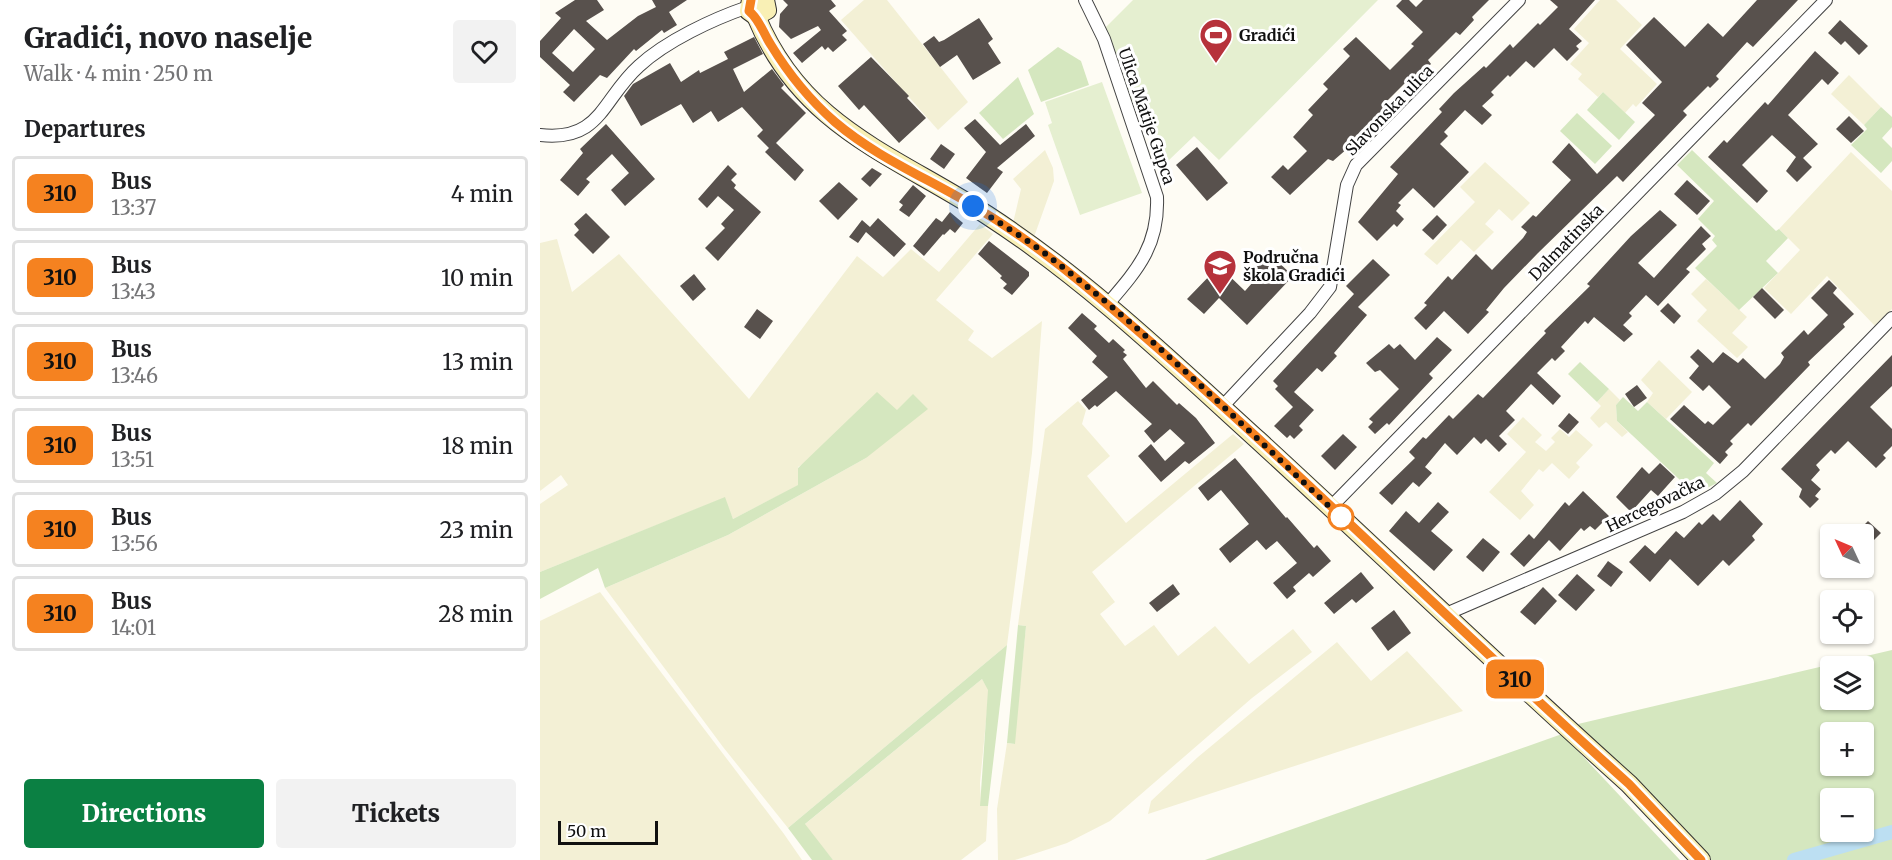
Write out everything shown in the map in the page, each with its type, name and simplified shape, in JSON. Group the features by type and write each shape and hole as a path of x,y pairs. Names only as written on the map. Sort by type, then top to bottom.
{"street":[{"path":"540,135 567,135 587,127 600,117 626,79 648,58 707,24 752,8 767,10 765,0"},
{"name":"Ulica Matije Gupca","path":"1085,0 1104,39 1157,197 1158,214 1151,244 1143,261 1107,305"},
{"name":"Slavonska ulica","path":"1221,407 1310,313 1330,287 1347,185 1356,165 1519,0"},
{"name":"Dalmatinska","path":"1331,507 1826,0"},
{"path":"752,8 770,45 787,69 820,107 847,132 973,206 1029,242 1107,305 1331,507 1629,784 1701,860"},
{"name":"Hercegovačka","path":"1446,614 1683,512 1715,494 1743,471 1892,318"}],"shaded area":[{"path":"864,0 887,0 968,102 938,130 841,20"},
{"path":"1600,0 1616,0 1642,25 1620,49 1657,84 1636,107 1633,104 1625,113 1603,92 1598,97 1578,79 1582,74 1570,64 1589,43 1574,29"},
{"path":"1849,75 1881,107 1864,125 1831,94"},
{"path":"1045,150 1053,168 1054,181 1034,237 1013,223 1021,189 1013,179"},
{"path":"1851,152 1892,191 1892,309 1875,326 1827,276 1791,314 1764,288 1800,250 1779,229"},
{"path":"1485,162 1530,203 1512,221 1499,209 1485,224 1494,232 1474,252 1461,240 1437,265 1424,254 1475,202 1460,187"},
{"path":"980,224 993,234 936,300 974,331 968,340 992,358 1042,321 1032,453 1007,645 788,828 723,747 605,588 728,535 866,458 897,410 798,467 799,485 733,519 724,498 540,572 540,504 568,485 561,475 540,491 540,243 557,239 572,292 619,254 749,399 857,256 883,277 911,249 939,272"},
{"path":"1706,279 1747,317 1732,333 1748,347 1737,358 1697,321 1707,310 1691,294"},
{"path":"1659,360 1692,392 1666,419 1647,402 1653,393 1641,380"},
{"path":"1609,389 1620,400 1616,405 1617,421 1628,432 1622,437 1606,422 1599,428 1590,418 1601,406 1597,402"},
{"path":"1078,401 1086,410 1082,424 1110,456 1087,476 1126,523 1233,434 1244,444 1092,572 1115,602 1100,614 1125,646 1154,625 1178,656 1215,626 1249,664 1293,629 1312,652 1252,698 1110,821 1067,843 1015,860 998,860 997,809 1007,743 1014,744 1026,626 1018,625 1045,429"},
{"path":"1523,417 1542,435 1535,442 1546,451 1555,442 1551,438 1560,429 1569,437 1576,430 1593,445 1576,463 1580,467 1569,479 1552,463 1543,472 1539,469 1521,491 1534,505 1520,520 1489,492 1526,452 1507,434"},
{"path":"600,592 802,860 540,860 540,621"},
{"path":"1337,642 1371,681 1407,651 1463,711 1148,814 1151,801 1198,757"},
{"path":"982,679 989,690 980,783 981,806 988,806 986,841 961,860 833,860 804,825"}],"green space":[{"name":"Gradići","path":"1133,0 1378,0 1219,160 1194,136 1168,161 1143,100 1133,104 1105,28"},
{"path":"1058,47 1081,61 1089,85 1041,102 1028,70"},
{"path":"1018,77 1034,114 1003,139 979,113"},
{"path":"1102,82 1142,193 1080,215 1048,125 1052,123 1045,102"},
{"path":"1603,92 1635,122 1619,140 1587,110"},
{"path":"1881,107 1892,117 1892,127 1882,138 1892,148 1892,161 1881,173 1851,145 1867,129 1864,125"},
{"path":"1577,113 1612,146 1595,164 1560,131"},
{"path":"1692,150 1776,231 1779,229 1788,238 1766,261 1778,273 1739,310 1695,268 1717,246 1712,240 1715,236 1698,219 1714,201 1677,165"},
{"path":"1580,362 1609,389 1597,402 1568,374"},
{"path":"877,392 897,410 913,394 928,409 866,458 728,535 605,588 598,568 540,599 540,572 725,497 733,519 798,485 798,468"},
{"path":"1623,397 1638,411 1647,402 1714,463 1706,473 1717,483 1695,494 1617,421 1616,405"},
{"path":"1018,625 1026,626 1015,744 1007,743"},
{"path":"1007,645 988,806 980,806 988,690 982,679 805,824 833,860 812,860 788,828"},
{"path":"1892,650 1892,860 1707,860 1578,724 1820,667 1820,710 1874,710 1874,656 1867,656"},
{"path":"1562,734 1680,860 1205,860"}],"building":[{"path":"575,0 597,0 604,10 586,21 607,40 638,16 656,7 652,0 687,0 669,12 677,25 664,33 662,30 636,51 634,49 607,78 600,75 574,102 563,92 570,85 540,57 540,41 561,18 555,13","holes":["574,29 595,49 573,72 552,53"]},
{"path":"783,0 831,0 836,6 829,11 847,31 842,35 847,40 833,52 828,47 825,50 822,46 802,63 793,53 821,30 818,26 791,39 779,27 780,14 788,5"},
{"path":"1402,0 1409,0 1416,7 1423,0 1489,0 1472,17 1474,20 1460,35 1456,32 1428,60 1431,64 1417,77 1414,74 1386,102 1388,105 1348,148 1333,161 1328,159 1290,195 1271,177 1283,165 1288,170 1307,151 1293,137 1313,115 1308,110 1328,89 1323,84 1350,56 1343,49 1356,37 1390,70 1414,46 1411,44 1423,32 1396,6"},
{"path":"1550,0 1595,0 1569,29 1582,41 1576,46 1579,49 1567,61 1554,48 1534,68 1526,61 1510,77 1508,75 1491,92 1494,95 1482,106 1492,115 1482,125 1465,110 1444,132 1448,136 1440,144 1469,172 1434,208 1413,188 1398,203 1401,205 1396,211 1404,219 1397,227 1394,224 1377,241 1358,222 1398,174 1390,167 1442,112 1439,109 1454,93 1484,66 1486,68 1510,44 1513,48 1558,7"},
{"path":"1757,0 1798,0 1753,47 1747,42 1716,76 1719,79 1710,88 1708,86 1683,111 1687,115 1623,182 1617,176 1538,253 1504,288 1486,310 1489,312 1468,334 1444,311 1426,330 1414,318 1427,305 1424,303 1448,276 1452,280 1476,254 1492,270 1523,238 1527,232 1521,227 1533,215 1536,217 1571,180 1552,162 1569,143 1597,174 1655,115 1642,103 1662,82 1626,45 1654,17 1685,47 1708,23 1723,37"},
{"path":"979,18 993,39 988,43 1001,63 973,80 957,55 940,67 923,44 934,36 939,42 944,40"},
{"path":"1840,20 1868,46 1859,55 1845,41 1841,45 1828,33"},
{"path":"754,37 763,54 733,69 744,92 772,69 784,85 781,88 806,113 776,143 804,170 795,181 765,152 769,148 757,136 763,130 742,107 718,122 711,111 693,123 681,104 641,126 624,96 633,84 670,63 681,82 699,70 700,73 728,59 724,52"},
{"path":"1815,51 1839,73 1828,85 1822,79 1788,115 1818,144 1803,158 1812,167 1797,182 1786,171 1796,157 1772,135 1742,165 1768,191 1757,203 1708,157 1724,140 1727,143 1765,102 1768,105"},
{"path":"871,57 909,96 907,98 926,118 899,143 864,105 859,110 838,86"},
{"path":"1849,116 1864,131 1851,143 1836,129"},
{"path":"975,119 1000,145 1026,124 1035,136 997,168 1003,172 987,193 966,178 986,152 964,128"},
{"path":"606,124 655,179 625,206 611,190 629,173 612,154 586,179 590,182 578,196 560,180 583,153 580,149"},
{"path":"941,144 955,154 944,169 930,159"},
{"path":"1197,147 1228,183 1207,201 1176,165"},
{"path":"728,165 737,174 731,180 736,185 734,188 761,212 718,261 705,248 725,228 721,224 734,210 718,196 707,208 698,199"},
{"path":"872,168 882,174 870,187 861,179"},
{"path":"1687,180 1710,201 1697,215 1674,194"},
{"path":"839,182 858,199 838,220 819,201"},
{"path":"913,185 926,196 909,217 899,210 903,205 899,202"},
{"path":"1660,210 1677,225 1638,263 1654,278 1701,226 1711,236 1702,244 1706,249 1686,269 1690,272 1658,306 1646,295 1629,313 1632,316 1623,325 1633,334 1624,342 1594,317 1588,324 1585,321 1561,347 1565,351 1555,361 1552,358 1537,373 1561,396 1553,405 1531,384 1506,411 1515,420 1499,436 1507,444 1499,452 1486,439 1481,444 1474,437 1457,455 1445,443 1425,467 1432,473 1419,487 1413,482 1392,505 1379,493 1415,458 1409,452 1423,437 1426,439 1449,415 1453,419 1478,394 1483,398 1546,333 1544,331 1590,286 1587,284 1631,236"},
{"path":"950,212 963,223 955,233 950,229 943,234 924,256 913,246 936,218 942,222"},
{"path":"586,213 610,237 593,254 574,235 579,230 574,224"},
{"path":"1437,215 1447,225 1433,240 1422,230"},
{"path":"878,218 906,244 894,257 866,232 858,243 849,237 862,220 870,227"},
{"path":"989,241 1029,272 1029,276 1012,295 1003,288 1007,284 1000,278 1002,276 978,254"},
{"path":"1264,258 1270,264 1275,259 1293,276 1247,325 1219,298 1204,314 1187,299 1219,266 1245,291 1260,274 1254,268"},
{"path":"1373,259 1390,275 1358,307 1367,315 1334,353 1337,356 1322,372 1317,368 1294,392 1314,410 1299,426 1303,430 1294,439 1290,435 1287,438 1274,426 1293,407 1275,389 1278,386 1273,381 1354,294 1346,286"},
{"path":"694,274 706,289 693,301 680,286"},
{"path":"1829,280 1837,288 1833,293 1854,314 1843,324 1845,327 1808,362 1810,365 1751,426 1748,423 1730,441 1733,444 1725,452 1728,455 1720,464 1670,419 1684,405 1705,424 1708,421 1713,425 1731,407 1709,385 1703,391 1689,378 1699,366 1690,357 1698,349 1713,363 1723,352 1738,363 1743,358 1765,379 1780,364 1784,357 1781,353 1804,330 1808,335 1828,315 1811,298"},
{"path":"1762,288 1784,310 1775,319 1753,297"},
{"path":"1668,303 1681,316 1674,324 1660,311"},
{"path":"757,309 773,321 760,339 744,327"},
{"path":"1082,313 1097,326 1094,329 1109,343 1113,339 1125,350 1123,352 1127,355 1123,359 1146,388 1153,381 1177,405 1179,403 1196,418 1215,443 1189,464 1185,461 1161,482 1138,456 1151,444 1165,461 1185,443 1170,429 1154,443 1144,431 1152,424 1116,391 1097,407 1095,405 1089,410 1081,400 1108,377 1092,362 1097,356 1068,328"},
{"path":"1437,337 1452,350 1429,374 1433,378 1389,425 1387,423 1375,434 1368,427 1373,422 1369,419 1399,389 1380,370 1375,372 1366,363 1389,344 1394,349 1400,344 1415,360"},
{"path":"1892,355 1892,386 1870,407 1892,429 1892,446 1883,455 1886,458 1876,468 1848,441 1835,454 1831,450 1816,465 1820,470 1811,480 1821,489 1815,496 1819,499 1810,508 1799,497 1802,489 1781,469"},
{"path":"1637,385 1647,398 1634,407 1625,394"},
{"path":"1569,413 1579,422 1568,434 1558,426"},
{"path":"1343,434 1357,447 1335,470 1321,456"},
{"path":"1235,458 1286,518 1314,548 1317,545 1331,561 1313,577 1309,573 1293,587 1296,591 1287,599 1273,583 1297,563 1277,541 1266,550 1257,540 1230,563 1219,549 1249,524 1221,490 1208,501 1198,488"},
{"path":"1660,463 1675,477 1658,496 1651,490 1631,512 1616,497 1642,467 1649,474"},
{"path":"1583,491 1609,516 1595,530 1590,526 1584,531 1581,528 1560,551 1549,540 1524,567 1510,554 1529,534 1534,539 1565,502 1569,506"},
{"path":"1740,500 1763,524 1752,536 1755,540 1729,566 1723,560 1698,586 1670,559 1650,582 1629,562 1645,545 1655,554 1676,531 1684,538 1699,522 1702,525 1713,514 1720,521"},
{"path":"1438,502 1449,512 1431,531 1453,550 1434,571 1389,531 1406,511 1419,523"},
{"path":"1874,527 1881,533 1874,540"},
{"path":"1483,538 1500,552 1483,572 1466,557"},
{"path":"1608,561 1623,572 1611,587 1597,576"},
{"path":"1361,572 1374,588 1356,603 1352,599 1334,614 1324,603"},
{"path":"1577,574 1595,590 1576,611 1558,595"},
{"path":"1173,584 1180,594 1157,612 1149,603"},
{"path":"1543,587 1557,601 1535,625 1520,612"},
{"path":"1394,610 1411,633 1388,651 1371,628"}],"waterway":[{"path":"1794,860 1892,832"}],"bus line":[{"name":"310","path":"751,0 749,11 756,16 770,45 797,81 833,120 880,154 973,206 1029,242 1083,284 1163,353 1629,784 1701,860"}],"place":[{"name":"Gradići","path":"1216,64"},
{"name":"Područna škola Gradići","path":"1220,295"}],"route":[{"path":"973,206 1029,242 1083,284 1163,353 1346,522 1341,517"}]}
